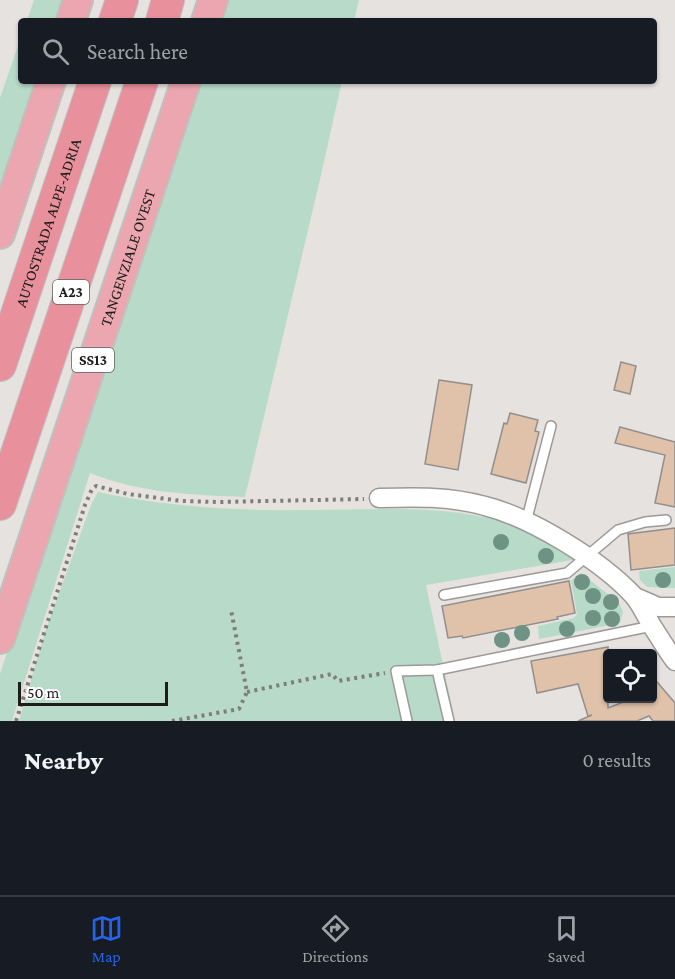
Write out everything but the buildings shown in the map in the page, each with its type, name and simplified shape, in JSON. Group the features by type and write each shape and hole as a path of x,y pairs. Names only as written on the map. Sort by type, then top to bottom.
{"highway":[{"path":"72,18 78,0"},
{"path":"116,18 122,0"},
{"path":"163,18 168,0"},
{"path":"207,18 213,0"},
{"path":"0,234 50,84"},
{"name":"AUTOSTRADA ALPE-ADRIA","path":"0,365 94,84"},
{"name":"A23","path":"0,504 141,84"},
{"name":"TANGENZIALE OVEST","path":"0,639 185,84"}],"street":[{"path":"380,498 428,497 484,506 526,522 559,540 614,577 635,597 675,661"},
{"path":"635,597 658,606 675,606"}],"lane":[{"path":"526,522 550,426"},
{"path":"444,595 567,573 618,530 645,522 666,520"},
{"path":"407,721 396,671 436,670 652,626"},
{"path":"436,670 448,721"}],"path":[{"path":"16,721 85,505 92,489 96,486 146,496 218,502 380,498"},
{"path":"172,721 239,709 247,692 231,610"},
{"path":"247,692 332,674 338,681 396,671"}],"green space":[{"path":"34,0 64,0 58,18 28,18"},
{"path":"224,0 359,0 355,18 218,18"},
{"path":"18,46 18,84 36,84 0,193 0,98"},
{"path":"196,84 341,84 245,497 186,494 147,489 90,473 12,721 0,721 0,674"},
{"path":"98,492 177,505 230,509 405,509 453,512 510,524 578,559 426,585 455,721 19,721 46,629 91,505"},
{"path":"675,567 675,588 647,587 640,580 639,571"},
{"path":"581,573 619,603 623,612 620,623 539,639 538,626 574,618 577,614 571,581"}]}
